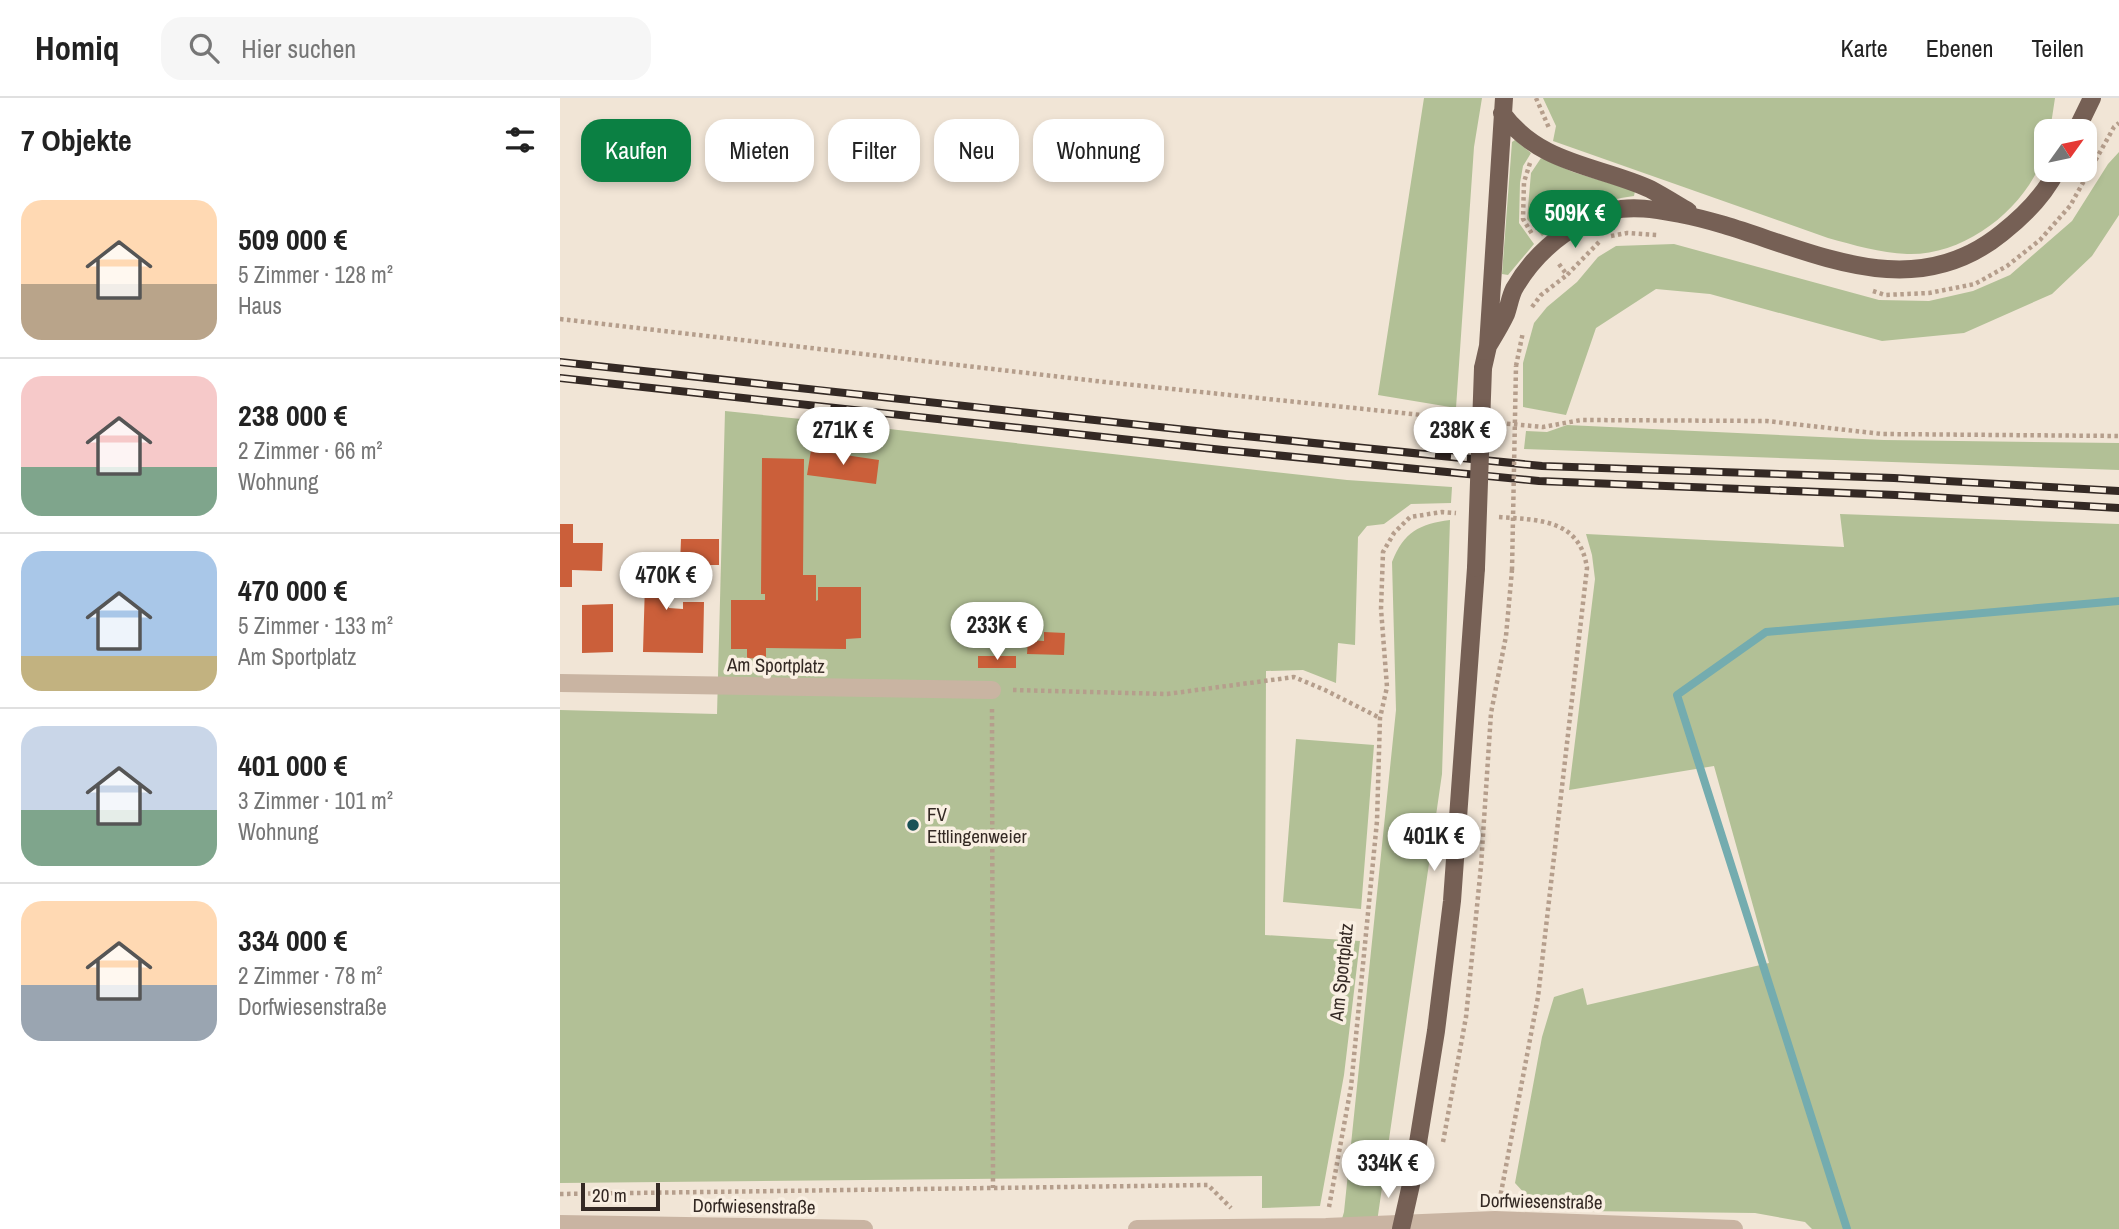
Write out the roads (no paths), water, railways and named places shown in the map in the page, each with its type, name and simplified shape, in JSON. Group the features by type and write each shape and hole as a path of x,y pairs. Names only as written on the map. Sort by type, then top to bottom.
{"main road":[{"path":"2082,119 2092,98"},
{"path":"1503,106 1514,130 1541,148 1569,162 1649,189 1702,219"},
{"path":"1401,1229 1412,1180 1436,1031 1452,901 1476,568 1483,368 1488,346 1503,106"},
{"path":"1488,346 1505,317 1513,291 1528,268 1546,248 1588,220 1613,211 1648,209 1702,219 1823,259 1900,270 1931,268 1959,260 1983,248 2029,211 2051,182"}],"street":[{"name":"Am Sportplatz","path":"560,682 992,690"},
{"name":"Dorfwiesenstraße","path":"1137,1229 1326,1227 1495,1220 1734,1229"},
{"name":"Dorfwiesenstraße","path":"560,1224 864,1229"}],"waterway":[{"path":"1847,1229 1677,695 1766,632 2119,601"}],"railway":[{"path":"560,362 1542,466 1894,478 2119,491"},
{"path":"560,378 1223,450 1539,481 1896,495 2119,508"}],"place":[{"name":"FV Ettlingenweier","path":"913,825"}]}
